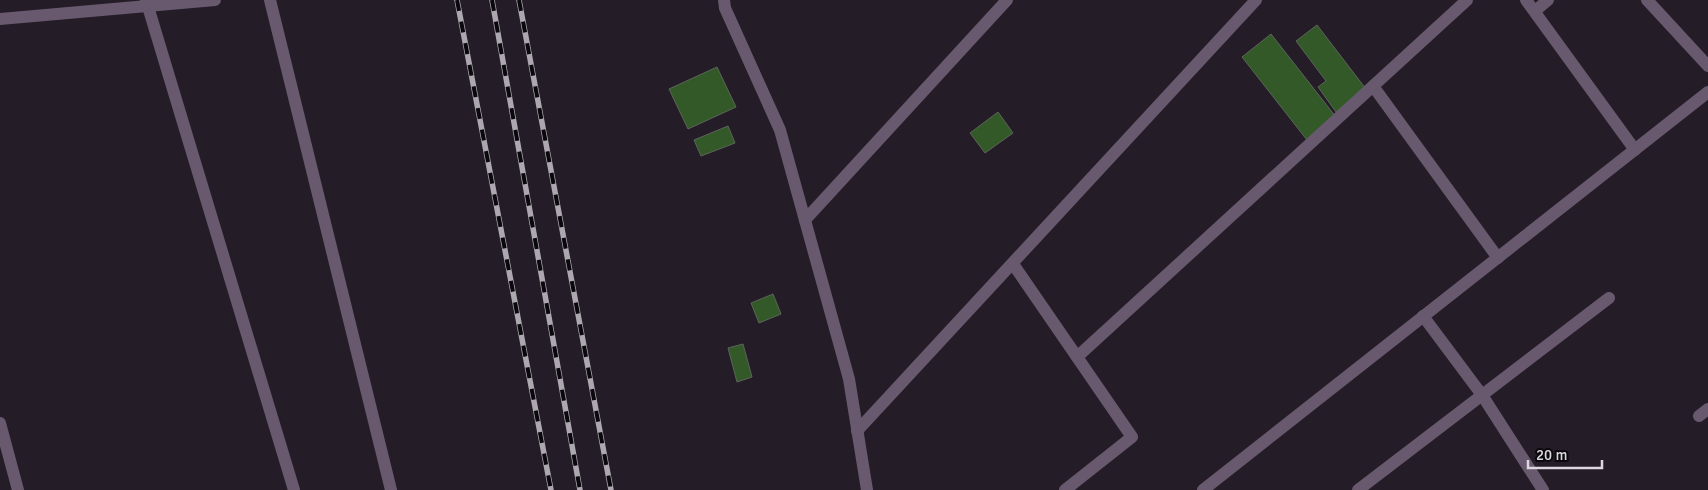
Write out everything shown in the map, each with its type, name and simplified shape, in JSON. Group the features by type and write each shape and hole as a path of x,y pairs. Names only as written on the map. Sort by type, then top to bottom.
{"street":[{"path":"0,19 147,4 215,0"},
{"path":"270,0 391,490"},
{"path":"724,0 725,8 780,130 849,379 867,490"},
{"path":"805,220 1007,0"},
{"path":"857,431 1256,0"},
{"path":"1076,357 1467,0"},
{"path":"1526,0 1635,150"},
{"path":"1535,11 1548,0"},
{"path":"1647,0 1708,66"},
{"path":"147,4 294,490"},
{"path":"1374,86 1498,258"},
{"path":"1212,487 1423,316 1708,92"},
{"path":"1013,264 1132,437 1065,490"},
{"path":"1358,490 1609,298"},
{"path":"1423,316 1482,395 1543,490"},
{"path":"0,424 18,490"}],"building":[{"path":"1317,25 1366,89 1336,112 1318,87 1326,81 1296,41"},
{"path":"1271,34 1336,117 1307,140 1242,57"},
{"path":"717,67 736,107 688,129 669,89"},
{"path":"998,112 1013,133 985,153 970,133"},
{"path":"728,126 735,143 701,156 694,140"},
{"path":"773,294 781,314 759,323 751,303"},
{"path":"743,344 752,377 737,382 728,348"}],"railway":[{"path":"457,0 551,490"},
{"path":"492,0 580,490"},
{"path":"519,0 611,490"}]}
